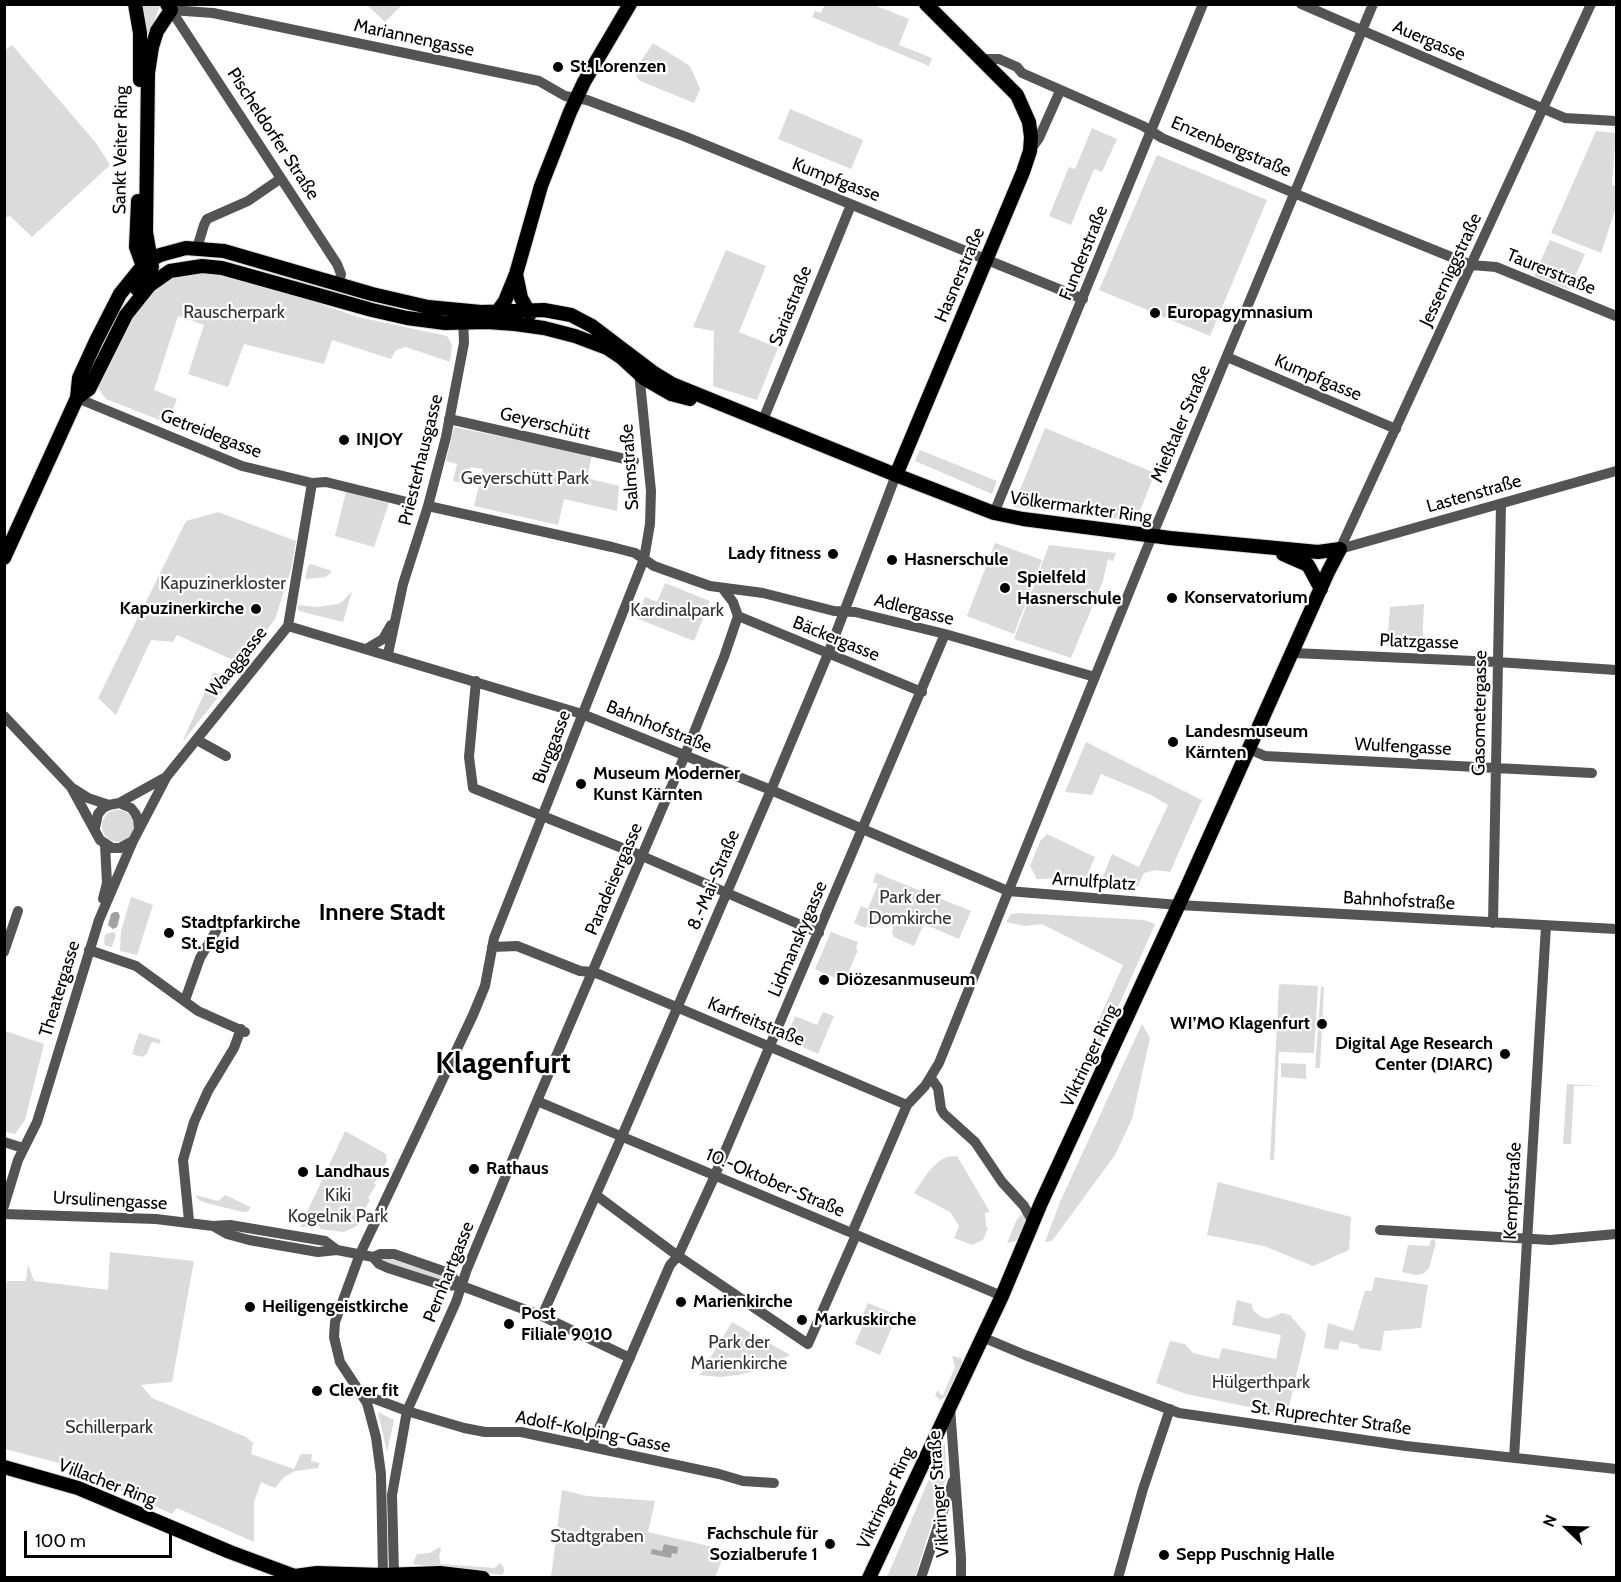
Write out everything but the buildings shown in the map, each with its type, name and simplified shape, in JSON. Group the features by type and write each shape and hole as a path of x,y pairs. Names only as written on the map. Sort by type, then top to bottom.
{"main road":[{"name":"Sankt Veiter Ring","path":"135,4 141,53 136,246 138,255 153,269"},
{"path":"497,312 505,301 516,274 527,232 561,133 576,98 630,4"},
{"path":"927,4 1008,86 1023,105 1029,122 1030,151"},
{"name":"Sankt Veiter Ring","path":"153,269 146,232 148,73 157,31 169,7"},
{"name":"Hasnerstraße","path":"896,475 1030,151"},
{"path":"4,558 77,398 79,378 108,316 120,294 153,269 171,251 197,248 224,251 464,317 544,328 600,345 638,366"},
{"path":"153,269 202,266 222,268 372,310 445,323 464,317 497,312 544,310 562,313 592,326 638,366"},
{"path":"77,398 89,389 96,378 126,315 150,285 153,269"},
{"path":"516,274 526,310 544,328"},
{"path":"318,295 339,284"},
{"name":"Völkermarkter Ring","path":"638,366 645,379 671,394 763,420 994,513 1152,536 1318,552 1340,549"},
{"path":"1262,547 1308,565 1321,589"},
{"name":"Viktringer Ring","path":"868,1578 1002,1296 1033,1222 1340,549"},
{"name":"Villacher Ring","path":"4,1467 78,1488 226,1551 296,1577 317,1573 388,1576 440,1573 483,1578"}],"street":[{"name":"Funderstraße","path":"994,513 1203,4"},
{"name":"Auergasse","path":"1301,4 1565,118 1617,121"},
{"name":"Mießtaler Straße","path":"678,1256 808,1344 907,1105 931,1078 939,1063 1152,536 1373,4"},
{"name":"Jesserniggstraße","path":"1340,549 1592,4"},
{"name":"Mariannengasse","path":"169,7 213,13 499,72 539,81 565,96 576,98"},
{"name":"Pischeldorfer Straße","path":"169,7 337,264 341,274 339,284"},
{"name":"Enzenbergstraße","path":"982,59 999,59 1017,67 1022,74 1151,131 1294,193 1471,265"},
{"name":"Hasnerstraße","path":"1030,151 1039,138 1060,91"},
{"name":"Kumpfgasse","path":"576,98 686,137 1083,299"},
{"path":"197,248 207,219 248,201 280,179"},
{"name":"Sariastraße","path":"763,420 851,205"},
{"name":"Taurerstraße","path":"1471,265 1496,267 1617,316"},
{"name":"Priesterhausgasse","path":"388,654 403,584 428,506 449,419 464,343 464,317"},
{"name":"Kumpfgasse","path":"1227,357 1396,429"},
{"name":"Salmstraße","path":"638,366 651,491 650,524 644,559"},
{"name":"Getreidegasse","path":"77,398 242,466 312,483 326,482 407,502"},
{"name":"Geyerschütt","path":"449,419 634,461"},
{"name":"Lastenstraße","path":"1340,549 1617,471"},
{"name":"8.-Mai-Straße","path":"542,1316 771,790 828,654 896,475"},
{"name":"Waaggasse","path":"167,776 288,626 312,483"},
{"name":"Gasometergasse","path":"1493,923 1501,504"},
{"path":"428,506 612,547 644,559"},
{"name":"Adlergasse","path":"644,559 664,570 723,589 762,593 834,611 855,612 945,634 1095,677"},
{"name":"Burggasse","path":"388,1576 381,1474 373,1425 362,1394 340,1362 334,1337 335,1322 360,1254 473,1015 484,986 492,947 501,919 644,559"},
{"path":"723,589 733,602 738,616"},
{"name":"Priesterhausgasse","path":"368,648 383,639 397,614"},
{"name":"Bäckergasse","path":"738,616 922,692"},
{"name":"Paradeisergasse","path":"537,1101 685,755 721,666 738,616"},
{"name":"Bahnhofstraße","path":"288,626 368,648 582,714 863,828 1008,891"},
{"name":"Lidmanskygasse","path":"591,1447 670,1265 678,1256 771,1046 945,634"},
{"name":"Platzgasse","path":"1293,653 1617,670"},
{"path":"476,681 469,756 471,783 477,791 543,815 642,856 819,933"},
{"path":"4,716 71,787 95,828 96,834 105,845 107,883 99,920"},
{"path":"197,740 226,756"},
{"name":"Wulfengasse","path":"1249,749 1265,756 1592,773"},
{"path":"95,828 98,814 167,776"},
{"name":"Theatergasse","path":"4,1206 23,1148 37,1122 99,920 136,836 167,776"},
{"path":"71,787 88,798 131,808 135,813 138,819 136,836 120,848 105,845"},
{"name":"Arnulfplatz","path":"1008,891 1179,905"},
{"name":"Bahnhofstraße","path":"1179,905 1617,929"},
{"path":"4,952 18,911"},
{"path":"184,1000 200,958 219,926"},
{"name":"Kempfstraße","path":"1514,1458 1546,926"},
{"name":"Karfreitstraße","path":"492,947 517,945 580,971 593,972 907,1105"},
{"path":"89,950 136,966 198,1011 243,1031 208,1091 194,1122 183,1160 189,1221"},
{"path":"931,1078 938,1088 944,1114 975,1142 1002,1182 1024,1206 1033,1222"},
{"name":"10.-Oktober-Straße","path":"537,1101 1002,1296"},
{"name":"Pernhartgasse","path":"388,1576 393,1479 407,1411 445,1328 537,1101"},
{"path":"4,1143 23,1148"},
{"path":"596,1195 678,1256"},
{"name":"Ursulinengasse","path":"4,1214 189,1221 213,1226 227,1234 249,1240 318,1252 337,1250 360,1254 373,1257 379,1264 401,1272 441,1285 462,1286 558,1322 630,1358"},
{"path":"1380,1230 1550,1240 1617,1234"},
{"name":"St. Ruprechter Straße","path":"982,1337 1187,1414 1406,1446 1617,1469"},
{"name":"Adolf-Kolping-Gasse","path":"362,1394 407,1411 464,1428 485,1432 521,1432 743,1481 774,1483"},
{"name":"Viktringer Straße","path":"950,1407 961,1578"},
{"path":"1118,1578 1143,1489 1170,1409"},
{"path":"921,1578 954,1476"}],"green space":[{"path":"825,4 874,5 909,19 899,45 932,58 929,66 812,17 815,11 821,13"},
{"path":"141,5 160,6 147,39"},
{"path":"367,5 402,5 385,22"},
{"path":"653,43 690,66 700,89 694,103 640,81 637,77 636,72 641,61"},
{"path":"12,45 96,143 110,165 32,237 10,216 5,218 4,51"},
{"path":"790,109 863,140 851,169 778,139"},
{"path":"1092,128 1117,139 1102,172 1094,169 1071,225 1049,216 1069,167 1075,169"},
{"path":"1596,131 1616,133 1612,185 1616,186 1616,207 1601,253 1551,233"},
{"path":"1157,155 1267,200 1210,336 1099,290"},
{"path":"1550,240 1585,254 1569,290 1534,276"},
{"path":"726,250 766,266 739,332 778,348 757,400 713,386 714,331 693,327"},
{"name":"Rauscherpark","path":"198,273 217,275 306,299 358,317 447,336 452,345 450,362 406,347 396,350 391,359 332,340 324,364 244,344 228,387 188,374 204,325 178,316 154,390 177,399 167,423 106,399 98,388 113,353 135,312 154,288 175,277"},
{"name":"Geyerschütt Park","path":"454,427 592,455 587,478 619,486 617,511 564,499 558,525 474,506 483,469 471,467 467,484 453,481 457,464 446,461"},
{"path":"1045,428 1155,473 1136,521 1013,507"},
{"path":"920,450 997,481 992,494 915,461"},
{"path":"346,492 389,503 374,547 335,536"},
{"name":"Kapuzinerkloster","path":"218,512 296,541 291,570 275,619 235,674 228,670 233,660 177,635 173,642 151,640 116,715 98,698 186,521"},
{"name":"Spielfeld Hasnerschule","path":"995,543 1042,560 1014,634 967,616"},
{"path":"1049,545 1116,553 1113,561 1108,559 1103,581 1071,658 1014,639"},
{"path":"311,564 332,571 326,577 307,579 305,578 308,566"},
{"name":"Kardinalpark","path":"665,583 710,601 694,641 636,618 645,597 657,602"},
{"path":"352,591 343,622 299,611 297,608 299,605 315,607 338,604"},
{"path":"1424,604 1422,648 1387,646 1390,607"},
{"path":"214,672 230,682 183,740"},
{"path":"1086,742 1202,800 1170,872 1155,870 1144,873 1138,886 1102,879 1112,854 1139,867 1168,805 1151,795 1101,774 1092,795 1065,792"},
{"path":"118,810 129,815 134,826 129,837 118,842 107,837 102,826 107,815"},
{"path":"1047,834 1095,857 1086,878 1037,879 1030,866 1040,841"},
{"name":"Park der Domkirche","path":"876,873 971,911 959,939 924,924 914,946 894,937 892,932 894,924 888,918 878,919 873,928 866,926 865,928 854,923 861,906 868,909 878,884 873,882"},
{"path":"131,897 153,905 137,955 120,951 121,931"},
{"path":"1011,914 1144,920 1155,924 1101,1045 1094,1041 1093,1033 1123,965 1042,924 1025,926 1006,922"},
{"path":"114,932 116,935 112,947 106,946 105,934"},
{"path":"831,932 858,942 856,948 858,950 844,982 815,969"},
{"path":"1279,985 1318,986 1314,1053 1279,1052 1274,1160 1270,1160"},
{"path":"1321,987 1324,987 1320,1068 1315,1068"},
{"path":"823,1012 834,1016 818,1054 796,1044 799,1035 789,1031 795,1016 817,1025"},
{"path":"1142,1024 1150,1038 1132,1119 1115,1155 1052,1241 1045,1242 1060,1202"},
{"path":"5,1031 44,1044 25,1120 15,1134 5,1132"},
{"path":"139,1033 161,1040 159,1044 151,1043 147,1054 142,1057 132,1054"},
{"path":"1281,1063 1306,1064 1306,1079 1281,1077"},
{"path":"1567,1084 1600,1086 1574,1086 1571,1144 1563,1144"},
{"name":"Kiki Kogelnik Park","path":"345,1131 386,1154 387,1161 368,1198 370,1200 362,1214 363,1219 357,1226 344,1232 320,1229 320,1226 300,1227"},
{"path":"957,1156 990,1212 985,1213 988,1228 983,1240 972,1245 954,1238 959,1226 950,1212 914,1193 939,1161"},
{"path":"1218,1182 1351,1217 1349,1250 1313,1266 1264,1246 1207,1235"},
{"path":"195,1195 218,1201 225,1195 251,1207 247,1212 243,1212 206,1203"},
{"path":"1025,1211 1028,1217 1016,1241 1007,1243 1017,1219"},
{"path":"1433,1239 1436,1242 1429,1268 1423,1274 1402,1272 1408,1245 1429,1246"},
{"name":"Schillerpark","path":"110,1252 194,1261 172,1382 141,1385 152,1398 246,1437 253,1443 251,1454 294,1469 301,1454 312,1454 311,1461 320,1463 318,1468 295,1471 284,1477 275,1488 261,1482 254,1502 254,1542 177,1508 172,1514 63,1464 5,1449 4,1306 7,1281 26,1281 28,1264 34,1281 108,1290"},
{"path":"382,1256 449,1279 445,1282 380,1261"},
{"path":"1375,1277 1428,1285 1421,1328 1384,1331 1381,1351 1359,1348 1359,1345 1340,1341 1338,1350 1324,1348 1328,1323 1353,1331 1365,1291 1372,1291"},
{"name":"Hülgerthpark","path":"1237,1300 1252,1304 1253,1310 1267,1319 1282,1313 1290,1315 1306,1334 1287,1415 1186,1394 1156,1383 1170,1341 1185,1344 1193,1353 1219,1359 1222,1348 1276,1359 1281,1335 1232,1325"},
{"path":"868,1303 897,1315 880,1355 855,1344 862,1328 858,1326"},
{"name":"Park der Marienkirche","path":"732,1322 790,1355 760,1370 738,1375 720,1377 700,1375"},
{"path":"952,1356 961,1358 963,1362 945,1397 940,1400 935,1395 938,1390 943,1395 955,1367"},
{"path":"378,1412 394,1420 387,1452"},
{"path":"945,1442 946,1478 915,1577 887,1577"},
{"name":"Stadtgraben","path":"562,1490 587,1496 655,1501 648,1532 726,1550 715,1577 551,1577"},
{"path":"439,1547 441,1564 494,1568 500,1563 504,1572 502,1575 413,1564 417,1554 430,1553"}],"shaded area":[{"path":"118,912 120,916 117,927 113,929 108,925 111,914"},
{"path":"664,1544 678,1547 677,1554 672,1553 671,1558 651,1554 652,1549 662,1551"}],"place":[{"name":"St. Lorenzen","path":"558,67"},
{"name":"Europagymnasium","path":"1155,313"},
{"name":"INJOY","path":"344,440"},
{"name":"Lady fitness","path":"833,554"},
{"name":"Hasnerschule","path":"892,560"},
{"name":"Spielfeld Hasnerschule","path":"1005,588"},
{"name":"Konservatorium","path":"1172,598"},
{"name":"Kapuzinerkirche","path":"256,609"},
{"name":"Landesmuseum Kärnten","path":"1173,742"},
{"name":"Museum Moderner Kunst Kärnten","path":"581,784"},
{"name":"Stadtpfarkirche St. Egid","path":"169,933"},
{"name":"Diözesanmuseum","path":"824,980"},
{"name":"WI’MO Klagenfurt","path":"1322,1024"},
{"name":"Digital Age Research Center (D!ARC)","path":"1505,1054"},
{"name":"Rathaus","path":"474,1169"},
{"name":"Landhaus","path":"303,1172"},
{"name":"Marienkirche","path":"681,1302"},
{"name":"Heiligengeistkirche","path":"250,1307"},
{"name":"Markuskirche","path":"802,1320"},
{"name":"Post Filiale 9010","path":"509,1324"},
{"name":"Clever fit","path":"317,1391"},
{"name":"Fachschule für Sozialberufe 1","path":"830,1544"},
{"name":"Sepp Puschnig Halle","path":"1164,1555"}],"district":[{"name":"Innere Stadt","path":"382,913"},
{"name":"Klagenfurt","path":"503,1064"}]}
